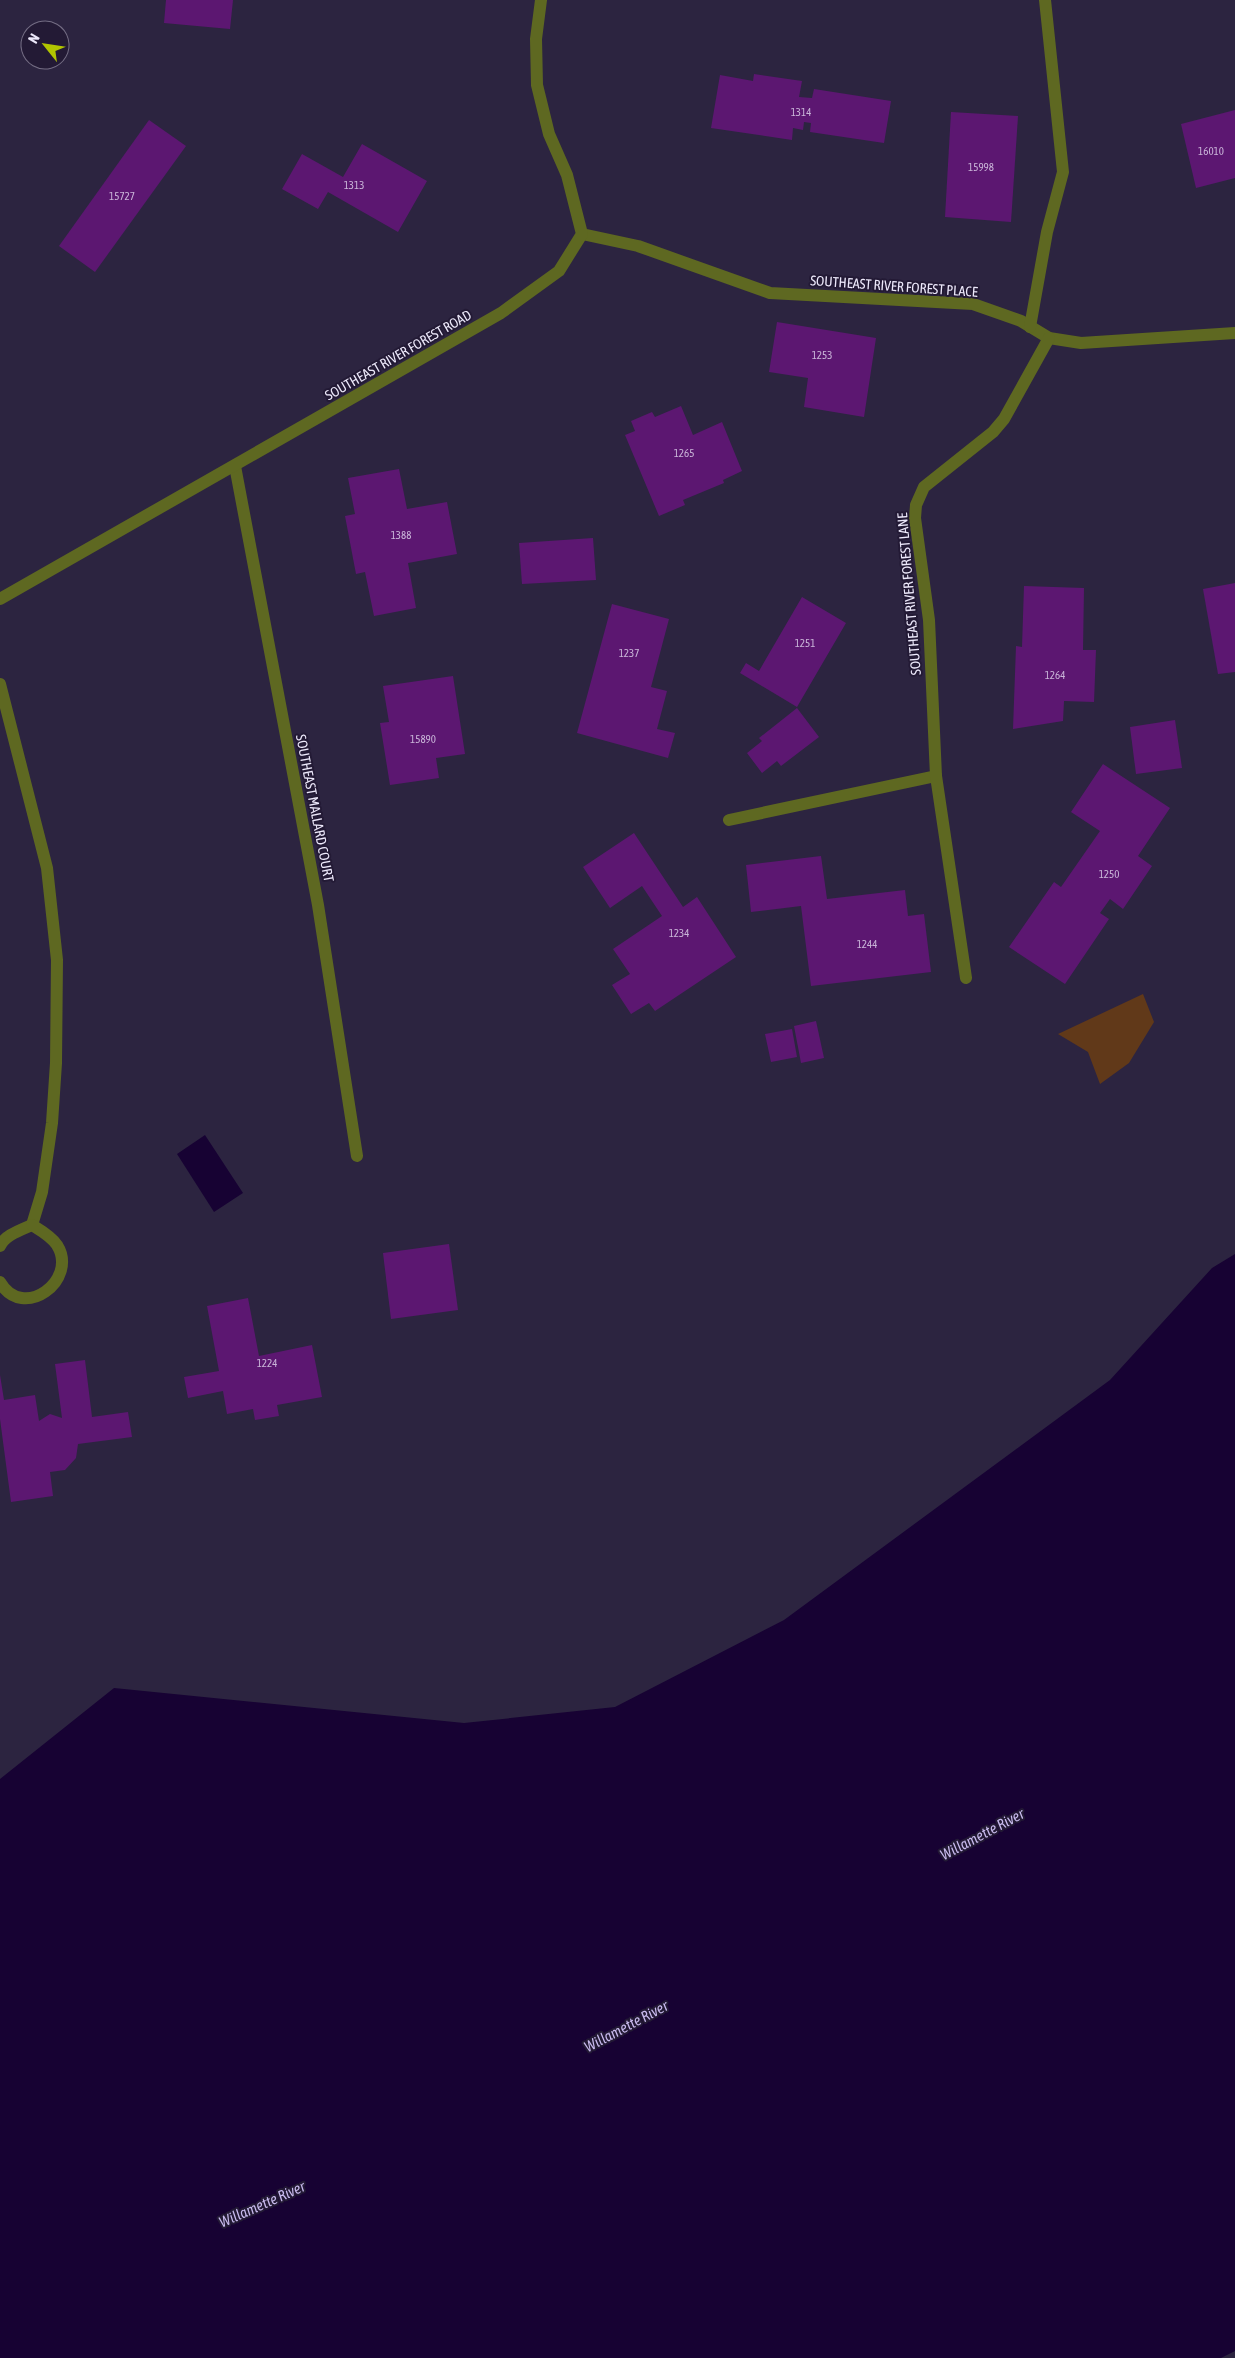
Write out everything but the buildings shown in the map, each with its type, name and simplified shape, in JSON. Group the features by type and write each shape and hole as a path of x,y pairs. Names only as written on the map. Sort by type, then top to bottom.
{"street":[{"path":"541,0 536,39 537,85 549,134 567,175 582,234"},
{"path":"1030,327 1047,232 1064,172 1045,0"},
{"name":"SOUTHEAST RIVER FOREST PLACE","path":"582,234 638,246 770,293 973,304 1021,321 1049,338 1081,343 1235,333"},
{"name":"SOUTHEAST RIVER FOREST ROAD","path":"0,599 500,314 559,271 582,234"},
{"name":"SOUTHEAST RIVER FOREST LANE","path":"966,978 936,776 929,620 915,518 916,505 924,487 993,432 1004,420 1049,338"},
{"name":"SOUTHEAST MALLARD COURT","path":"235,466 318,905 357,1156"},
{"path":"0,684 47,868 57,960 56,1064 52,1123 42,1192 32,1225"},
{"path":"728,820 936,776"},
{"path":"0,1246 2,1242 15,1232 32,1225"},
{"path":"0,1282 4,1289 20,1298 36,1298 48,1290 59,1277 62,1259 57,1245 32,1225"}],"shaded area":[{"path":"1143,994 1154,1022 1129,1063 1100,1084 1088,1052 1058,1034"}],"water":[{"path":"205,1135 243,1193 214,1212 177,1154"},
{"name":"Willamette River","path":"1235,1254 1235,2351 1221,2358 0,2358 0,1779 114,1688 464,1723 615,1707 784,1620 1110,1380 1212,1268"}]}
